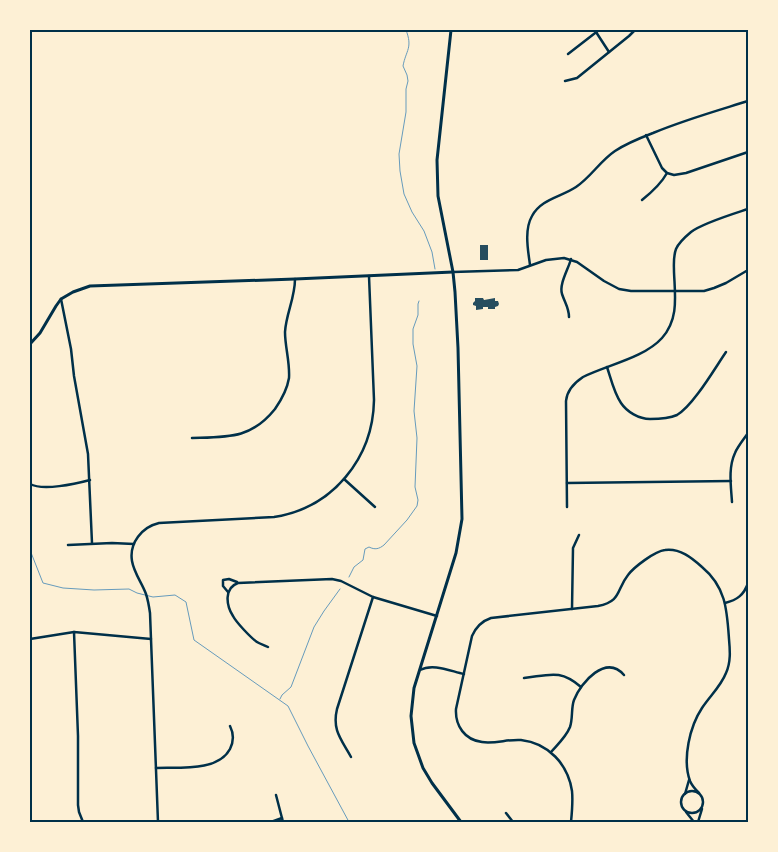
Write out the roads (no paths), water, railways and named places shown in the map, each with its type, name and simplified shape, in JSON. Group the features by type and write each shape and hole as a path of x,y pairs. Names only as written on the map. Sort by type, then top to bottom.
{"street":[{"path":"451,30 436,177 453,272 458,348 462,519 456,553 419,670 411,707 412,734 416,751 427,774 461,822"},
{"path":"565,81 577,78 635,30"},
{"path":"568,54 598,31 609,52"},
{"path":"530,265 528,243 530,218 547,201 579,185 614,151 681,122 748,101"},
{"path":"646,136 662,168 667,173 674,175 680,175 748,152"},
{"path":"642,200 657,187 667,173"},
{"path":"567,507 566,401 568,392 583,376 646,350 661,340 672,323 675,308 674,256 677,248 683,239 700,227 748,209"},
{"path":"30,344 40,333 62,299 79,289 97,286 518,270 554,258 560,258 570,259 581,264 608,284 619,289 631,291 698,291 709,290 726,283 748,270"},
{"path":"569,317 569,311 562,290 570,259"},
{"path":"158,822 150,613 148,598 132,563 134,544 143,531 149,526 159,523 274,517 291,513 320,499 344,479 364,448 370,432 372,419 374,400 369,276"},
{"path":"192,438 228,436 250,431 264,421 280,401 285,392 288,379 286,329 294,290 294,280"},
{"path":"62,299 88,454 92,544"},
{"path":"607,367 623,406 643,418 663,419 676,415 689,404 726,352"},
{"path":"732,502 733,459 748,433"},
{"path":"344,479 376,507"},
{"path":"30,484 36,487 71,485 90,480"},
{"path":"567,483 731,481"},
{"path":"572,609 573,548 579,535"},
{"path":"68,545 134,544"},
{"path":"571,822 572,799 570,782 563,767 551,752 537,744 527,742 514,740 482,742 474,740 458,726 456,716 473,633 483,622 496,617 598,606 611,602 617,596 626,578 632,571 656,553 668,549 685,554 704,568 717,583 726,603 729,644 728,667 724,678 701,709 692,728 688,748 689,778 681,804 694,822"},
{"path":"238,583 229,579 223,580 223,586 228,592 229,608 235,619 255,641 268,647"},
{"path":"228,592 232,586 238,583 332,579 373,597 437,616"},
{"path":"726,603 740,596 748,583"},
{"path":"351,758 335,724 336,716 373,597"},
{"path":"30,639 74,632 151,639"},
{"path":"74,632 78,736 78,805 83,822"},
{"path":"424,657 431,666 464,674"},
{"path":"419,670 431,666"},
{"path":"551,752 570,727 574,701 581,687 594,673 603,668 615,668 624,675"},
{"path":"524,678 562,675 581,687"},
{"path":"156,768 201,766 218,762 231,747 233,735 230,726"},
{"path":"689,778 703,799 703,807 698,822"},
{"path":"685,794 691,791 699,793"},
{"path":"276,794 283,822"},
{"path":"685,811 696,813 703,807"},
{"path":"506,813 513,822"},
{"path":"271,822 282,818"}],"waterway":[{"path":"406,30 409,45 403,66 408,81 406,112 399,154 400,171 404,194 412,212 424,231 432,252 435,269"},
{"path":"349,577 354,567 363,560 365,549 369,547 377,549 384,545 417,506 418,500 415,487 417,438 414,411 417,366 413,344 413,329 418,315 419,301"},
{"path":"30,550 43,583 63,588 94,590 129,589 153,597 175,595 186,602 194,640 288,706 349,822"},
{"path":"280,699 291,687 314,627 340,589"}]}
